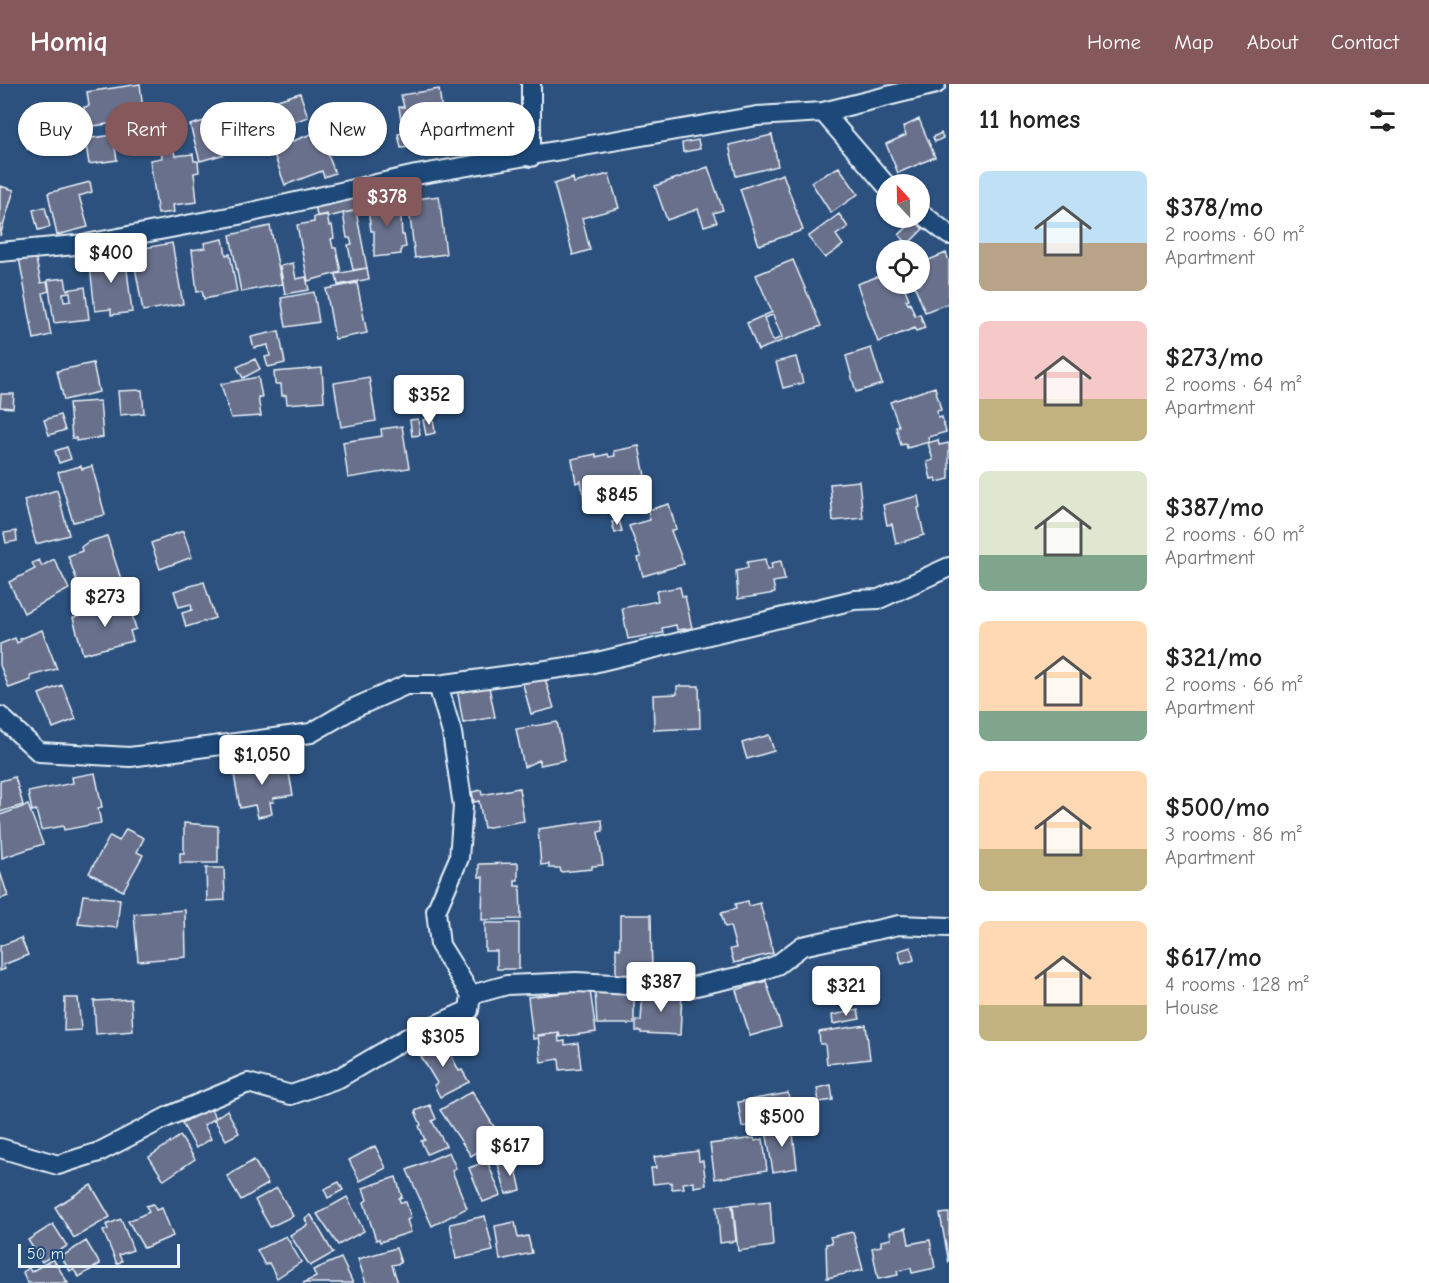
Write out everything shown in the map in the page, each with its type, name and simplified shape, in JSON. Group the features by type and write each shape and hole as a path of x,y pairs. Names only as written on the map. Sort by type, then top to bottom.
{"street":[{"path":"531,84 531,157"},
{"path":"0,252 86,243 234,216 416,175 531,157 757,116 823,112 926,85"},
{"path":"823,112 877,174"},
{"path":"930,220 949,235"},
{"path":"0,716 39,752 130,757 311,734 354,708 406,686 438,684 589,664 854,600 879,599 949,567"},
{"path":"0,1149 58,1165 99,1152 169,1116 248,1083 291,1095 339,1078 407,1038 469,1010 471,995 440,945 435,911 459,858 463,806 452,734 438,684"},
{"path":"471,995 507,985 576,982 687,988 755,973 777,965 802,946 899,925 949,927"}],"building":[{"path":"140,84 142,102 105,102 105,124 93,126 93,102 88,102 87,92"},
{"path":"439,89 441,102 403,102 401,95"},
{"path":"300,93 308,117 296,121 296,102 271,102"},
{"path":"919,119 935,157 898,173 886,144 906,135 903,127"},
{"path":"200,122 200,156 218,156 200,161 190,125"},
{"path":"941,133 943,138 935,142 933,137"},
{"path":"308,135 308,156 329,156 335,173 324,177 322,171 285,185 275,156 296,156 296,140"},
{"path":"772,135 778,166 736,176 729,145"},
{"path":"105,136 105,156 116,156 117,160 89,164 88,156 93,156 93,138"},
{"path":"698,140 700,149 683,152 682,143"},
{"path":"193,154 194,161 198,161 199,172 194,173 197,202 173,205 174,212 158,214 150,160 162,158 162,156"},
{"path":"708,167 723,210 713,213 717,222 704,226 698,209 667,220 655,186"},
{"path":"839,167 858,194 831,213 811,182"},
{"path":"609,174 619,208 582,218 590,250 573,255 554,184 573,178 574,183"},
{"path":"783,174 803,230 759,245 740,189"},
{"path":"90,182 92,192 79,196 88,227 57,235 48,193"},
{"path":"0,186 14,190 0,236"},
{"path":"439,196 446,254 415,258 408,200"},
{"path":"354,197 356,210 328,217 327,214 317,216 315,205"},
{"path":"400,200 402,235 404,235 406,247 401,248 401,254 374,257 374,231 371,231 368,208 373,208 372,204"},
{"path":"45,207 50,227 38,230 33,210"},
{"path":"356,211 367,268 353,270 348,245 352,244 350,238 347,238 343,213"},
{"path":"839,214 848,227 836,235 843,245 825,258 808,237"},
{"path":"327,215 329,226 332,225 334,238 331,239 333,248 336,248 341,272 308,281 297,225 314,222 314,217"},
{"path":"270,226 282,284 241,292 230,235"},
{"path":"906,228 923,229 912,240 904,240 899,235"},
{"path":"223,239 226,255 230,254 237,292 204,299 202,291 197,292 192,250 205,248 204,243"},
{"path":"172,243 183,304 143,311 132,250"},
{"path":"125,253 132,312 111,315 111,309 95,311 89,257"},
{"path":"946,253 949,261 949,303 925,312 918,294 930,294 930,259"},
{"path":"35,255 41,283 47,282 49,291 43,293 51,335 34,339 19,258"},
{"path":"793,260 821,326 758,350 747,323 772,312 756,275","holes":["773,315 782,337 773,341 764,318"]},
{"path":"293,263 296,279 306,277 309,290 285,294 280,266"},
{"path":"367,268 369,279 338,285 336,274"},
{"path":"876,277 876,294 907,294 908,304 910,303 915,316 920,314 925,328 916,331 915,328 878,342 857,284"},
{"path":"65,278 67,290 85,287 89,319 54,323 48,280","holes":["70,292 71,301 64,302 63,293"]},
{"path":"357,283 367,333 335,339 326,289"},
{"path":"314,292 319,322 286,327 281,298"},
{"path":"279,331 285,363 268,367 265,357 270,356 268,345 254,348 251,337"},
{"path":"871,348 882,384 856,392 846,356"},
{"path":"796,357 803,383 783,388 776,362"},
{"path":"255,359 260,369 243,378 237,367"},
{"path":"93,363 99,392 64,400 57,371"},
{"path":"322,368 324,401 287,404 286,395 282,396 281,384 275,384 274,372"},
{"path":"258,377 262,397 258,397 261,416 231,418 221,384"},
{"path":"369,377 376,421 341,427 334,383"},
{"path":"935,387 941,410 937,411 938,418 942,417 946,432 928,437 929,442 907,448 906,444 901,445 896,427 899,426 890,402"},
{"path":"142,390 144,413 120,415 118,391"},
{"path":"1,394 14,394 13,408 0,407"},
{"path":"100,401 103,437 76,441 76,438 72,438 69,403"},
{"path":"60,415 65,430 49,435 44,420"},
{"path":"433,418 435,433 426,435 423,420"},
{"path":"418,419 420,435 412,436 410,420"},
{"path":"402,426 409,468 348,478 343,442 382,436 381,429"},
{"path":"938,440 939,445 949,443 949,479 937,482 936,478 931,479 927,462 933,460 928,443"},
{"path":"639,446 645,476 640,477 642,487 631,489 632,493 608,498 610,508 601,510 599,500 585,502 581,481 576,483 572,459 596,454 596,457 608,454 609,457 615,456 614,451"},
{"path":"67,447 71,459 59,463 55,451"},
{"path":"81,466 82,469 92,466 105,515 73,522 58,472"},
{"path":"859,481 863,518 833,521 830,484"},
{"path":"57,490 69,535 36,544 24,500"},
{"path":"918,496 920,507 918,508 924,535 896,544 892,524 887,525 883,505"},
{"path":"669,504 676,529 671,531 684,564 643,576 638,558 641,557 629,526 650,520 648,510"},
{"path":"619,520 622,531 615,533 612,522"},
{"path":"16,531 17,541 6,543 4,533"},
{"path":"183,531 192,557 160,569 151,543"},
{"path":"107,536 121,579 81,592 68,556 82,551 81,547 88,542"},
{"path":"54,559 69,589 24,613 9,582 35,569 32,563 39,560 42,566"},
{"path":"765,559 767,570 772,569 771,563 781,561 785,580 773,582 775,593 738,599 736,571 748,568 747,562"},
{"path":"204,582 215,618 186,627 182,613 192,610 191,604 179,607 174,591"},
{"path":"680,587 682,596 685,596 692,628 677,630 676,625 662,628 663,633 628,639 622,608 658,601 656,591"},
{"path":"129,603 136,629 130,631 133,641 83,654 73,618"},
{"path":"42,630 57,669 30,676 31,680 9,688 0,665 0,644 15,638 17,643 21,641 20,639"},
{"path":"535,678 536,681 545,679 554,708 531,714 522,681"},
{"path":"488,682 495,717 463,723 457,688"},
{"path":"62,685 76,719 53,728 39,694"},
{"path":"677,686 699,686 700,728 654,730 653,695 677,694"},
{"path":"557,722 565,760 540,765 539,760 524,767 516,729"},
{"path":"769,735 774,751 747,759 742,743"},
{"path":"287,762 293,795 273,798 274,802 270,802 272,814 258,817 255,805 240,808 233,769"},
{"path":"95,773 102,807 98,808 101,823 64,830 63,826 41,830 36,810 32,811 28,792 73,783 72,777"},
{"path":"15,777 23,805 0,812 0,781"},
{"path":"519,788 524,821 484,828 479,801 474,802 472,792 481,790 482,795"},
{"path":"28,805 43,844 2,858 0,815"},
{"path":"602,820 603,831 598,832 603,865 592,866 592,869 561,872 560,868 549,868 549,864 541,865 538,829"},
{"path":"184,823 218,826 218,863 180,863 180,853 184,853"},
{"path":"126,829 144,838 137,852 143,855 123,891 89,873 110,836 119,841"},
{"path":"518,863 518,880 515,880 515,886 520,886 521,919 482,920 483,877 479,877 479,864"},
{"path":"206,868 224,868 225,900 207,901"},
{"path":"0,872 8,896 0,899"},
{"path":"83,895 120,899 117,928 78,924"},
{"path":"748,901 749,906 760,903 773,953 734,963 730,949 736,948 730,926 725,927 721,913 736,909 735,904"},
{"path":"185,910 186,957 138,961 134,914"},
{"path":"620,915 651,915 652,979 616,980 616,948 620,949"},
{"path":"485,923 519,923 519,969 497,969 497,951 485,951"},
{"path":"21,938 28,955 3,965 5,969 0,971 0,946"},
{"path":"911,947 914,960 902,964 898,951"},
{"path":"766,981 781,1027 750,1036 736,990"},
{"path":"590,990 596,1032 560,1037 559,1032 537,1035 538,1038 533,1039 528,997"},
{"path":"643,991 682,993 680,1035 636,1031 636,1020 641,1021"},
{"path":"595,992 634,992 634,1024 597,1024"},
{"path":"65,998 78,998 81,1030 64,1031"},
{"path":"131,999 133,1031 96,1034 94,1001"},
{"path":"858,1010 860,1019 833,1024 832,1015"},
{"path":"866,1025 870,1059 827,1064 825,1044 820,1044 819,1032"},
{"path":"558,1033 559,1042 565,1041 565,1045 578,1043 581,1068 560,1070 559,1059 541,1062 538,1036"},
{"path":"439,1039 441,1042 444,1040 459,1071 462,1070 469,1082 440,1097 434,1085 437,1083 419,1053"},
{"path":"831,1085 833,1100 819,1102 817,1088"},
{"path":"472,1091 501,1138 471,1156 440,1110"},
{"path":"788,1093 792,1118 742,1127 738,1102"},
{"path":"430,1105 436,1119 432,1121 446,1146 427,1154 421,1141 425,1140 415,1111"},
{"path":"210,1108 216,1118 204,1125 211,1139 196,1148 182,1123"},
{"path":"227,1110 239,1133 226,1140 214,1119"},
{"path":"792,1125 797,1168 773,1172 766,1130"},
{"path":"180,1136 195,1159 164,1180 149,1157"},
{"path":"754,1138 755,1141 763,1139 767,1170 715,1179 710,1144"},
{"path":"375,1146 386,1168 360,1181 349,1160"},
{"path":"698,1151 699,1161 703,1161 706,1185 694,1187 694,1182 683,1183 684,1188 672,1189 671,1182 653,1184 651,1168 656,1168 654,1157"},
{"path":"449,1152 456,1168 452,1171 467,1208 432,1226 407,1170"},
{"path":"254,1160 268,1184 241,1200 227,1176"},
{"path":"514,1160 521,1190 506,1194 498,1164"},
{"path":"487,1161 501,1195 483,1202 469,1168"},
{"path":"396,1177 402,1197 399,1198 400,1202 406,1202 411,1218 407,1220 411,1232 380,1242 379,1239 376,1240 364,1202 367,1200 363,1188"},
{"path":"339,1182 343,1190 328,1198 324,1189"},
{"path":"91,1185 110,1217 74,1238 55,1207"},
{"path":"277,1188 293,1216 270,1227 255,1200"},
{"path":"347,1197 364,1231 338,1245 317,1214"},
{"path":"770,1201 773,1246 738,1251 733,1205"},
{"path":"153,1204 156,1210 162,1208 173,1236 144,1248 128,1221 149,1212 146,1206"},
{"path":"732,1205 736,1241 720,1243 717,1206"},
{"path":"949,1213 949,1263 940,1214"},
{"path":"311,1215 333,1253 310,1266 290,1235 308,1225 305,1219"},
{"path":"485,1216 493,1251 456,1259 450,1224"},
{"path":"121,1219 133,1250 119,1255 122,1261 117,1264 103,1231 108,1229 106,1225"},
{"path":"515,1222 518,1238 528,1236 532,1253 500,1260 495,1226"},
{"path":"53,1224 67,1246 42,1262 28,1240"},
{"path":"906,1228 909,1244 930,1240 935,1268 912,1273 911,1268 897,1271 898,1275 878,1279 872,1248 881,1246 881,1241 891,1239 890,1232"},
{"path":"853,1232 863,1270 827,1278 826,1244 832,1243 830,1237"},
{"path":"286,1236 301,1262 277,1278 269,1263 265,1265 257,1250"},
{"path":"86,1241 100,1264 79,1277 73,1269 70,1271 61,1257"},
{"path":"396,1248 401,1263 392,1265 398,1283 366,1283 358,1259"},
{"path":"341,1258 353,1283 303,1283 316,1277 313,1270"},
{"path":"53,1259 68,1283 27,1283 23,1272 29,1268 31,1272"}]}
